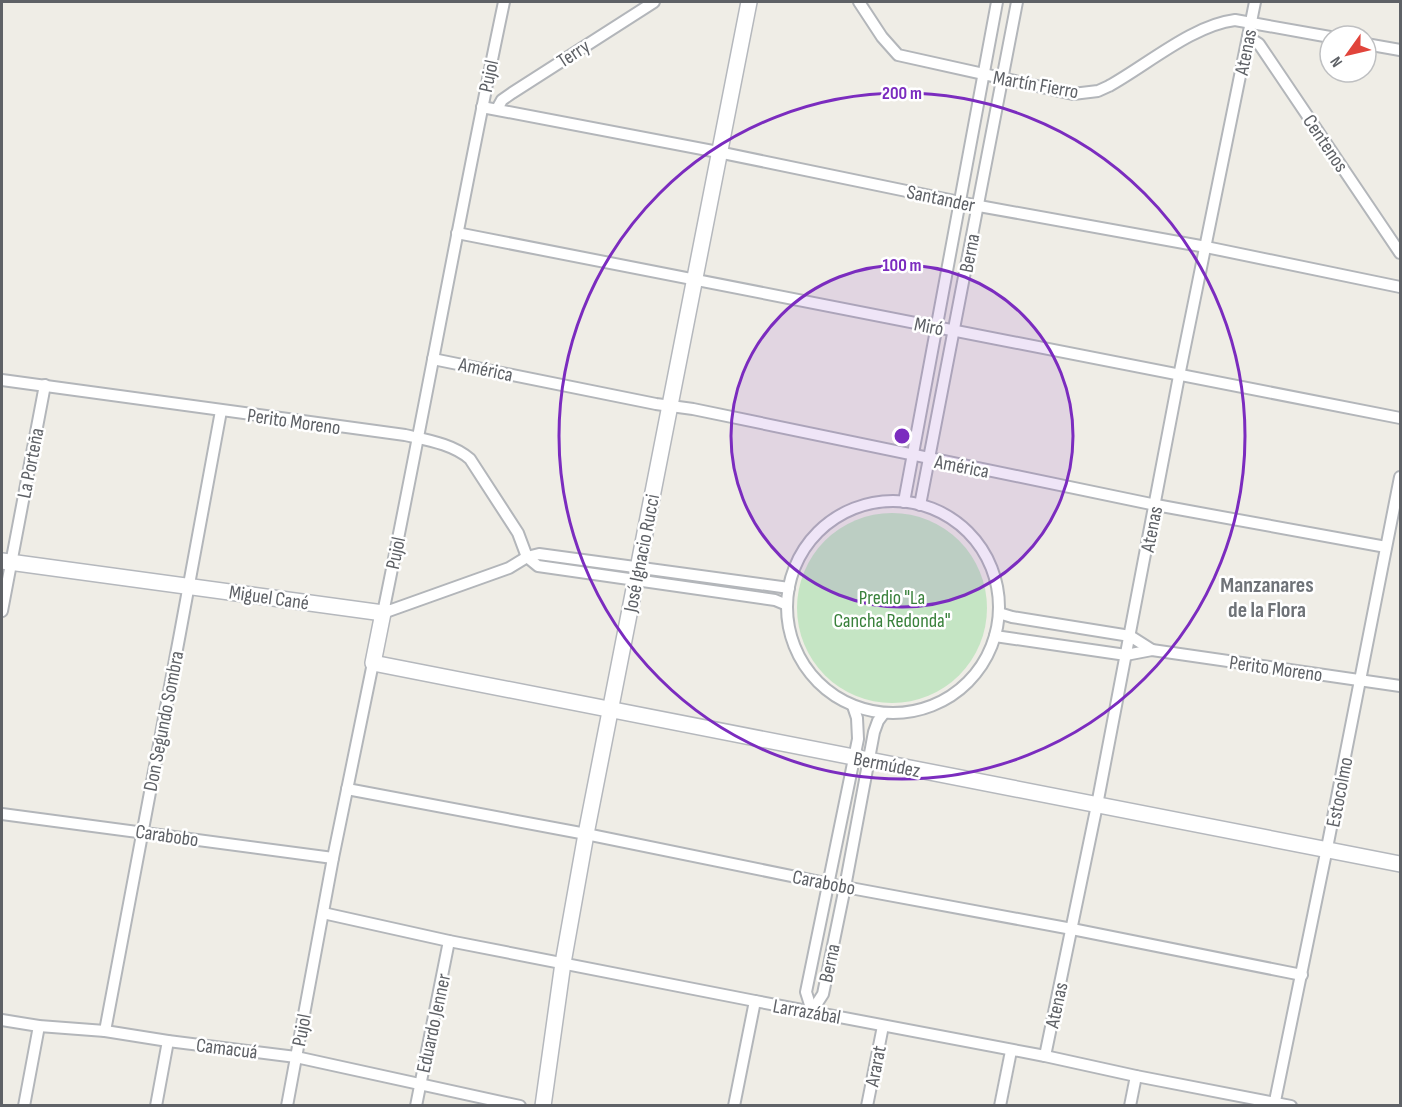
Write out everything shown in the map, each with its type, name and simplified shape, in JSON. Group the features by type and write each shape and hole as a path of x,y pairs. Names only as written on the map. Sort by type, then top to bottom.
{"street":[{"name":"Pujol","path":"287,1106 333,858 419,438 457,233 504,2"},
{"name":"Terry","path":"497,109 502,100 512,93 654,2"},
{"name":"José Ignacio Rucci","path":"543,1106 563,963 586,834 749,2"},
{"name":"Martín Fierro","path":"859,2 882,37 898,55 1073,94 1098,92 1209,26 1235,20 1318,35"},
{"name":"Berna","path":"904,502 997,2"},
{"name":"Berna","path":"920,505 1017,2"},
{"name":"Atenas","path":"1045,1056 1097,805 1179,376 1255,2"},
{"name":"Centenos","path":"1248,37 1259,44 1401,253"},
{"path":"1378,46 1401,50"},
{"name":"Santander","path":"482,106 978,206 1206,247 1401,287"},
{"name":"Miró","path":"457,233 1401,418"},
{"name":"América","path":"433,359 693,409 1156,505 1386,548"},
{"name":"Perito Moreno","path":"2,380 419,438 450,447 470,459 518,533 527,557"},
{"name":"La Porteña","path":"2,611 6,562 45,386"},
{"name":"Don Segundo Sombra","path":"105,1031 141,831 190,587 221,411"},
{"name":"Estocolmo","path":"1274,1104 1328,848 1401,477"},
{"path":"904,502 920,505 949,518 974,539 987,559 996,581 999,614 990,651 977,672 960,690 947,699 916,711 884,713 853,706 826,689 805,666 791,637 787,605 789,588 799,558 830,522 843,514 873,503 904,502"},
{"path":"527,557 538,566 637,572 789,588"},
{"name":"Miguel Cané","path":"6,562 382,613 508,568 527,557"},
{"path":"637,572 775,600 787,605"},
{"name":"Perito Moreno","path":"999,614 1130,636 1152,650"},
{"name":"Perito Moreno","path":"995,636 1126,655 1152,650 1401,686"},
{"name":"Bermúdez","path":"373,663 1401,864"},
{"name":"Berna","path":"812,1011 823,994 845,886 862,760 853,706"},
{"name":"Berna","path":"812,1011 806,992 829,883 862,760 875,726 884,713"},
{"name":"Carabobo","path":"347,789 1302,975"},
{"name":"Carabobo","path":"2,814 333,858"},
{"name":"Larrazábal","path":"323,913 449,941 1291,1106"},
{"name":"Eduardo Jenner","path":"416,1106 449,941"},
{"path":"734,1106 754,1001"},
{"name":"Camacuá","path":"2,1020 39,1026 105,1031 296,1057 520,1106"},
{"path":"24,1106 39,1026"},
{"name":"Ararat","path":"867,1106 883,1026"},
{"path":"156,1106 168,1041"},
{"path":"1000,1106 1011,1051"},
{"path":"1130,1106 1136,1076"}],"green space":[{"name":"Predio \"La Cancha Redonda\"","path":"883,513 901,513 937,524 952,534 966,548 983,580 987,608 983,636 976,653 966,668 952,682 920,699 901,703 883,703 847,692 832,682 818,668 801,636 797,617 797,599 808,563 818,548 832,534 864,517"}],"district":[{"name":"Manzanares de la Flora","path":"1267,596"}]}
